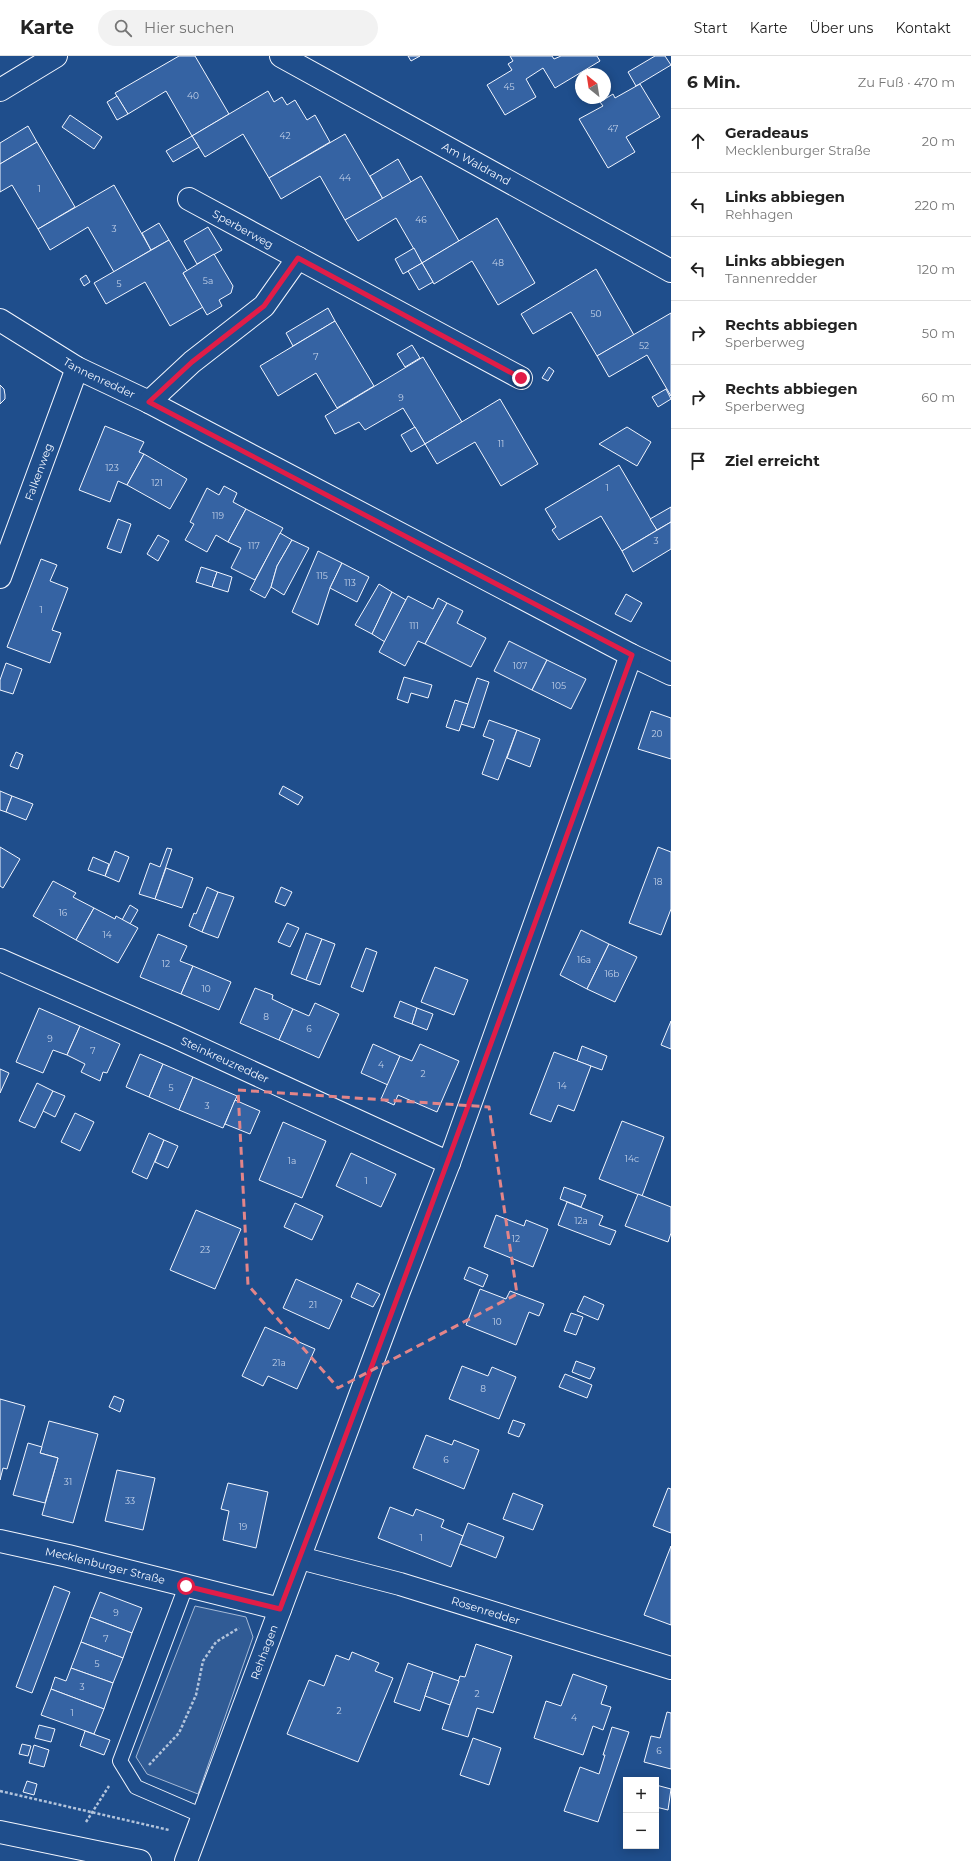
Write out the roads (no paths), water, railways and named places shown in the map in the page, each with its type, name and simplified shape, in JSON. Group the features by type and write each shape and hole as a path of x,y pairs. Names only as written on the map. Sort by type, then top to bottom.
{"street":[{"path":"0,90 56,56"},
{"name":"Am Waldrand","path":"281,56 671,271"},
{"name":"Sperberweg","path":"189,199 521,378"},
{"path":"149,402 192,362 264,306 298,258"},
{"name":"Tannenredder","path":"0,320 77,368 149,402 671,674"},
{"name":"Falkenweg","path":"0,577 77,368"},
{"name":"Rehhagen","path":"186,1861 204,1816 274,1608 300,1558 399,1291 449,1163 632,655"},
{"name":"Steinkreuzredder","path":"0,960 172,1036 449,1163"},
{"name":"Mecklenburger Straße","path":"0,1541 68,1556 274,1608"},
{"name":"Rosenredder","path":"300,1558 400,1584 671,1668"},
{"path":"0,1832 140,1861"}],"lane":[{"path":"186,1586 120,1761 136,1787 204,1816"}]}
